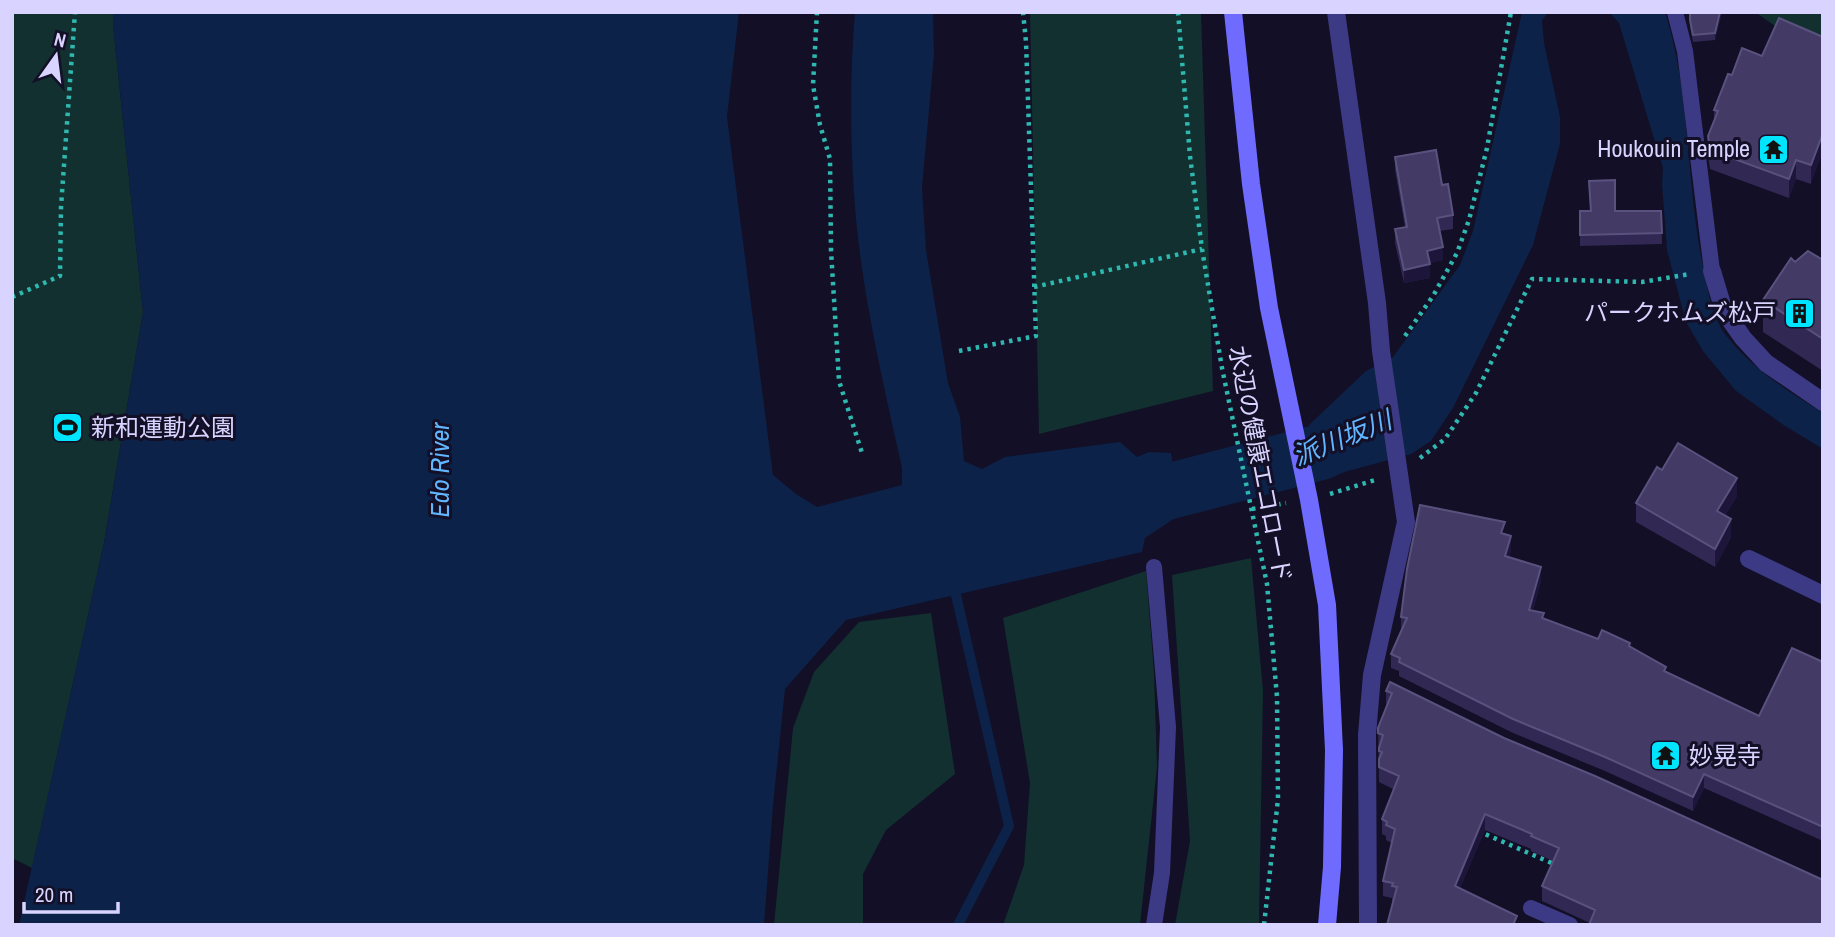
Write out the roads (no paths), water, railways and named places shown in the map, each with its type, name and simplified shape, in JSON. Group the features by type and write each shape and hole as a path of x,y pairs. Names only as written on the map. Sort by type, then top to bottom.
{"street":[{"path":"1233,12 1251,184 1269,308 1309,500 1327,605 1334,750 1332,867 1327,925"},
{"path":"1336,12 1406,522 1367,735 1368,925"},
{"path":"1712,271 1724,311 1743,338 1766,363 1823,402"},
{"path":"1749,558 1823,595"}],"lane":[{"path":"1675,12 1685,51 1712,271"},
{"path":"1154,568 1168,727 1163,873 1154,925"},
{"path":"1532,909 1570,925"}],"water":[{"name":"Edo River","path":"113,12 739,12 727,117 773,475 817,507 902,485 902,468 873,332 857,228 851,126 853,35 855,12 933,12 934,54 922,188 926,250 948,383 960,417 964,461 982,469 1005,457 1120,442 1137,457 1149,452 1171,453 1181,514 1145,538 1142,552 846,620 785,689 764,925 19,925 104,543 143,312"},
{"path":"1522,12 1548,12 1542,21 1544,43 1560,117 1560,144 1533,245 1453,408 1431,441 1411,454 1322,478 1309,425 1366,371 1393,357 1460,265 1473,231"},
{"path":"1609,12 1665,12 1679,72 1696,226 1706,284 1714,311 1722,330 1754,365 1823,413 1823,449 1736,391 1703,351 1686,322 1667,250 1663,168 1619,23"}],"waterway":[{"name":"派川坂川","path":"1104,506 1321,452 1387,421"},
{"path":"953,582 1009,826 958,925"}],"place":[{"name":"Houkouin Temple","path":"1773,149"},
{"name":"パークホムズ松戸","path":"1799,313"},
{"name":"新和運動公園","path":"68,428"},
{"name":"妙晃寺","path":"1666,756"}]}
